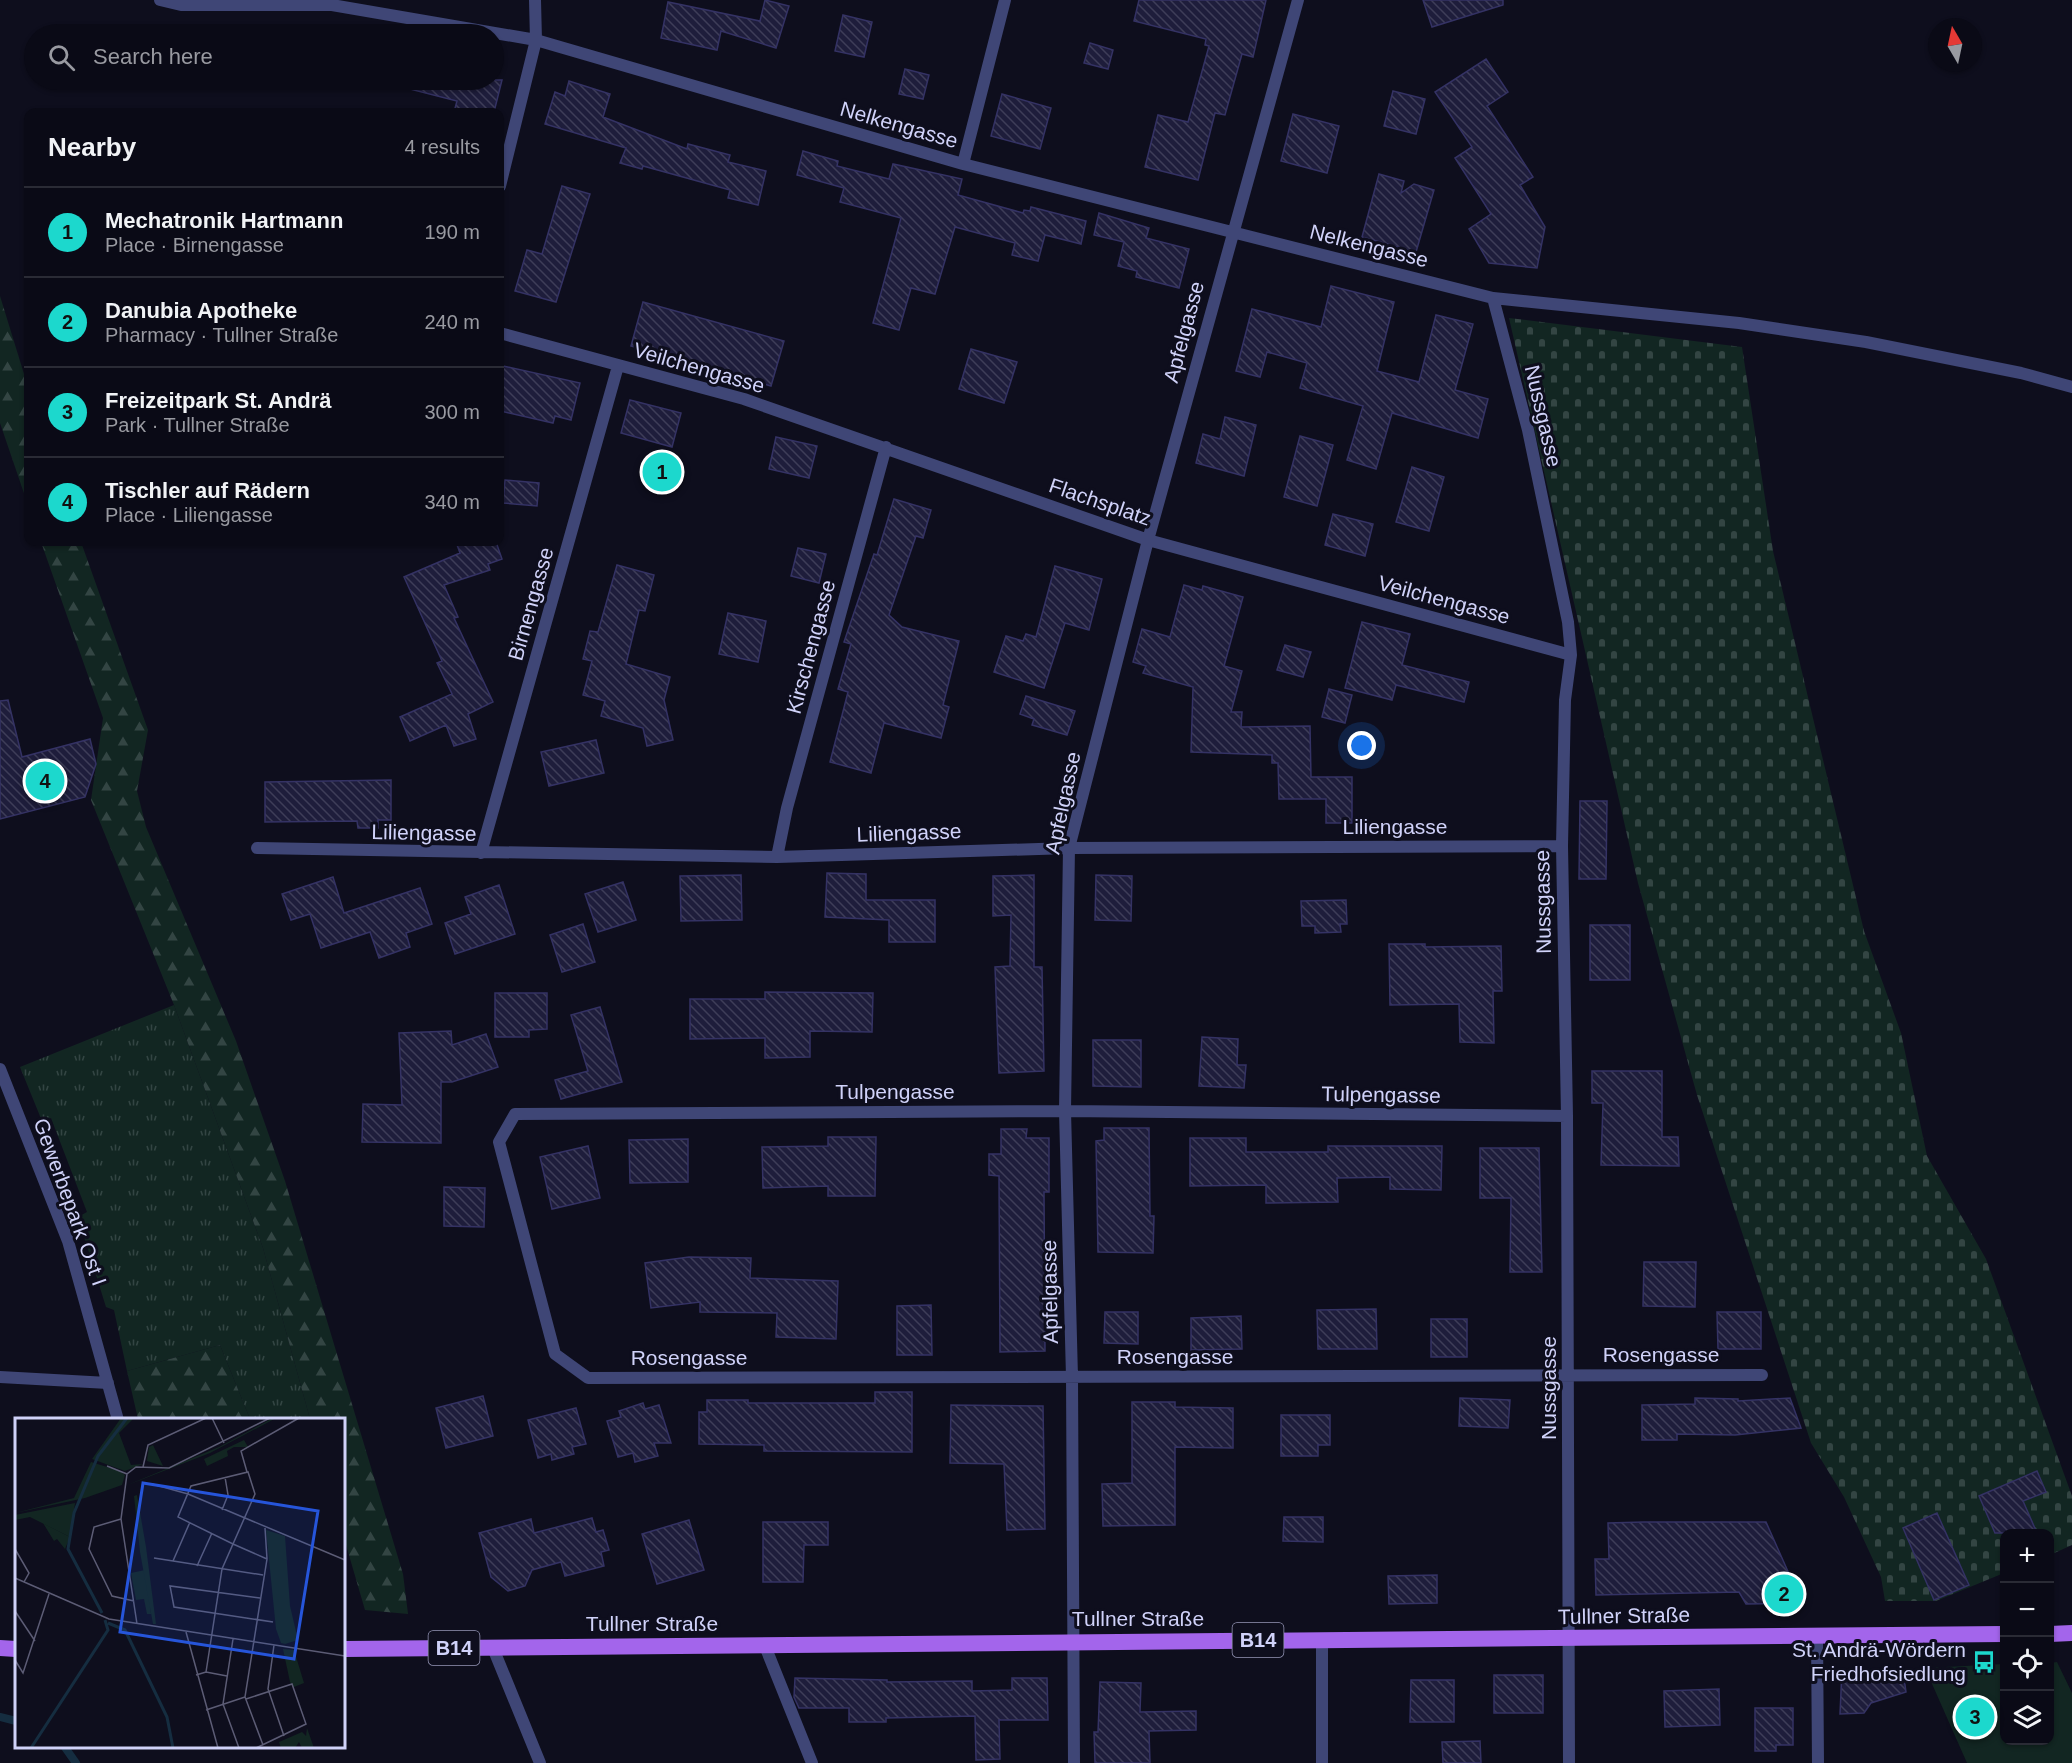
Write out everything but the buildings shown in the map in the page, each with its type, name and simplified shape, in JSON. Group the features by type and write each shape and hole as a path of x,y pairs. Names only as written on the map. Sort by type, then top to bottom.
{"main road":[{"path":"2054,1634 2072,1633"},
{"name":"Tullner Straße","path":"345,1649 1322,1640 1568,1640 2000,1634"},
{"path":"0,1648 15,1649"}],"street":[{"name":"Nelkengasse","path":"160,0 181,5 332,5 443,24"},
{"path":"504,170 536,40 535,0"},
{"path":"963,164 1005,0"},
{"name":"Apfelgasse","path":"1074,1763 1072,1377 1065,1111 1069,848 1148,540 1232,230 1298,0"},
{"name":"Nelkengasse","path":"504,35 536,40 963,164 1232,230 1493,298 1739,323 1866,342 2021,373 2072,387"},
{"name":"Nussgasse","path":"1493,298 1528,430 1568,622 1572,655 1565,700 1562,846 1567,1116 1569,1763"},
{"name":"Veilchengasse","path":"504,334 744,399 886,447"},
{"name":"Birnengasse","path":"481,853 618,366"},
{"name":"Flachsplatz","path":"886,447 1148,540 1306,582"},
{"name":"Kirschengasse","path":"777,857 787,808 886,447"},
{"name":"Veilchengasse","path":"1306,582 1572,655"},
{"name":"Liliengasse","path":"257,848 777,857 1069,848 1562,846"},
{"name":"Gewerbepark Ost I","path":"0,1069 68,1241 118,1418"},
{"name":"Tulpengasse","path":"588,1378 555,1354 499,1142 515,1114 1065,1111 1567,1116"},
{"name":"Rosengasse","path":"588,1378 1762,1375"},
{"path":"0,1377 108,1383"},
{"path":"1817,1635 1818,1763"},
{"path":"1322,1640 1322,1763"},
{"path":"765,1646 812,1763"},
{"path":"493,1648 540,1763"}],"green space":[{"path":"0,296 24,374 24,493 0,423"},
{"path":"1509,318 1742,347 1773,551 1864,931 1901,1033 1927,1156 1986,1259 2072,1496 2072,1545 2054,1553 2054,1529 2000,1529 2000,1575 1936,1601 1885,1601 1881,1577 1844,1497 1811,1443 1697,1095 1638,883"},
{"path":"42,546 82,546 148,730 137,791 146,827 236,1041 285,1181 403,1574 408,1614 365,1610 345,1541 345,1418 310,1418 263,1248 174,1005 91,800 103,718"},
{"path":"174,1005 263,1248 310,1418 250,1418 220,1345 127,1371 114,1310 106,1307 78,1217 87,1212 51,1118 42,1121 20,1067"},
{"path":"220,1345 250,1418 138,1418 127,1371"},
{"path":"2054,1662 2057,1662 2072,1693 2072,1763 1967,1763 1925,1668 2000,1664 2000,1745 2054,1745"}],"waterway":[{"path":"0,1717 15,1721"},
{"path":"65,1748 76,1763"}],"place":[{"name":"Mechatronik Hartmann","path":"662,472"},
{"name":"Tischler auf Rädern","path":"45,781"},
{"name":"Danubia Apotheke","path":"1784,1594"},
{"name":"St. Andrä-Wördern Friedhofsiedlung","path":"1984,1662"},
{"name":"Freizeitpark St. Andrä","path":"1975,1717"}]}
